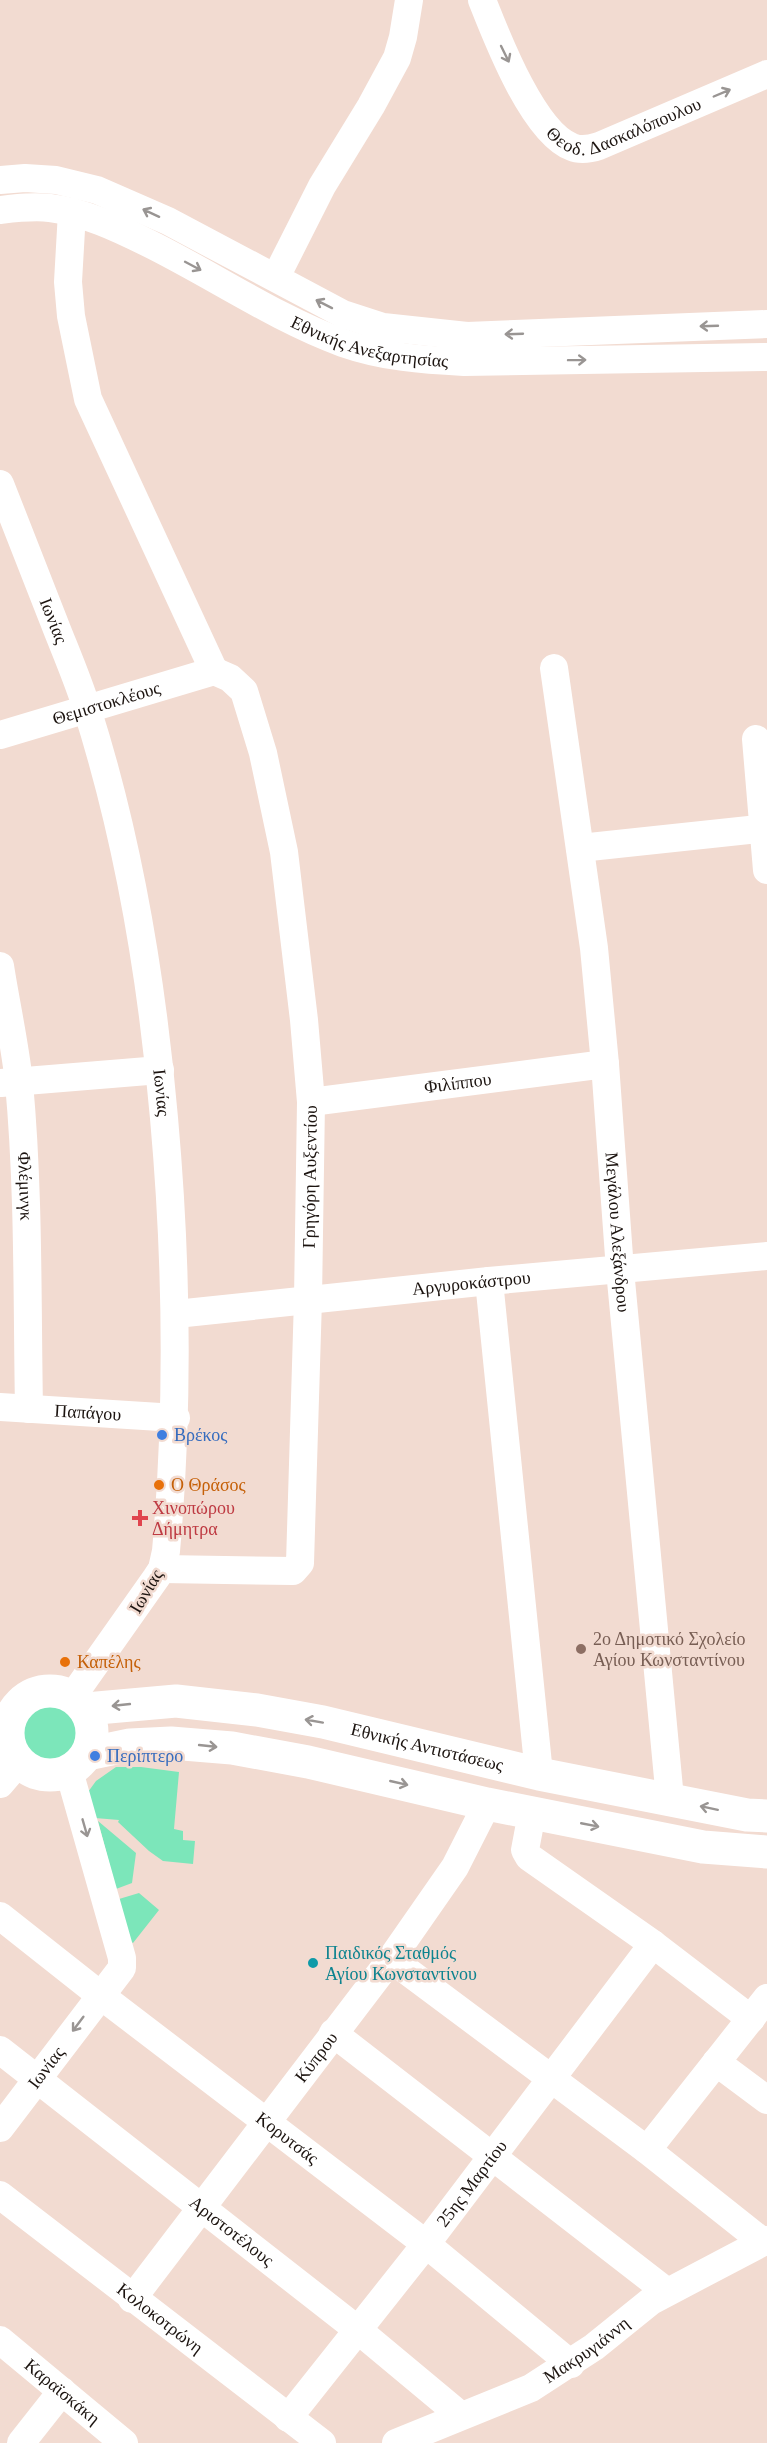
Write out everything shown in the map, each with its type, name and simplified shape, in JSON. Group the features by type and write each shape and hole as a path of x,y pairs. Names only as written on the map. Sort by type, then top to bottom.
{"main road":[{"path":"78,1763 92,1742 92,1729 79,1703 63,1693 43,1691 12,1696 7,1755 37,1774 48,1776 130,1745 171,1743 232,1748 308,1762 487,1804 703,1847 767,1852"},
{"name":"Εθνικής Αντιστάσεως","path":"79,1703 176,1701 233,1707 322,1722 539,1774 747,1815 767,1816"}],"street":[{"path":"276,277 322,186 372,106 397,58 409,0"},
{"name":"Θεοδ. Δασκαλόπουλου","path":"483,0 496,36 534,111 555,136 573,148 581,150 599,146 767,74"},
{"path":"0,180 26,178 56,180 97,190 168,221 343,314 383,327 417,333 467,336 767,324"},
{"name":"Εθνικής Ανεξαρτησίας","path":"0,210 29,207 51,208 126,232 306,327 343,343 384,355 465,362 767,357"},
{"path":"72,213 68,282 88,399 214,671"},
{"name":"Ιωνίας","path":"0,484 87,707 110,789 137,909 160,1070 171,1197 176,1314 176,1418 168,1539 162,1569 79,1703"},
{"name":"Μεγάλου Αλεξάνδρου","path":"554,668 594,948 620,1270 670,1799"},
{"name":"Θεμιστοκλέους","path":"0,735 87,707 214,671"},
{"name":"Γρηγόρη Αυξεντίου","path":"162,1569 293,1571 299,1567 308,1299 311,1102 304,1020 284,852 263,753 244,691 230,678 214,671"},
{"path":"756,739 767,870"},
{"path":"580,848 765,828"},
{"name":"Φλέμινγκ","path":"0,966 9,1082 26,1208 29,1409"},
{"name":"Φιλίππου","path":"311,1102 605,1064"},
{"path":"9,1082 160,1070"},
{"name":"Αργυροκάστρου","path":"176,1314 489,1281 767,1256"},
{"path":"489,1281 539,1774"},
{"name":"Παπάγου","path":"0,1407 176,1418"},
{"name":"Ιωνίας","path":"0,2128 122,1968 122,1958 78,1763"},
{"name":"Κύπρου","path":"132,2299 391,1959 455,1867 487,1804"},
{"path":"532,1813 525,1848 527,1855 653,1944 759,2008 646,2150"},
{"name":"Κορυτσάς","path":"0,1916 426,2244 571,2364"},
{"name":"25ης Μαρτίου","path":"288,2418 426,2244 653,1944"},
{"path":"391,1959 552,2078 765,2241"},
{"path":"333,2033 666,2291"},
{"name":"Αριστοτέλους","path":"0,2050 200,2209 358,2330 460,2415"},
{"path":"716,2062 767,2100"},
{"name":"Κολοκοτρώνη","path":"0,2195 321,2443"},
{"name":"Μακρυγιάννη","path":"396,2443 531,2388 571,2364 635,2312 666,2291 765,2241"},
{"name":"Καραϊσκάκη","path":"0,2340 124,2443"},
{"path":"21,2443 62,2391"}],"green space":[{"path":"49,1705 64,1710 72,1718 77,1733 72,1748 64,1756 49,1761 34,1756 26,1748 21,1733 26,1718 34,1710"},
{"path":"116,1767 141,1767 179,1772 174,1829 183,1831 183,1840 195,1841 193,1864 163,1861 149,1851 118,1822 119,1820 95,1818 88,1792 96,1781"},
{"path":"98,1821 136,1853 132,1883 116,1889"},
{"path":"139,1893 159,1910 133,1943 130,1941 119,1899"}],"place":[{"name":"Βρέκος","path":"162,1435"},
{"name":"Ο Θράσος","path":"159,1485"},
{"name":"Χινοπώρου Δήμητρα","path":"140,1518"},
{"name":"2ο Δημοτικό Σχολείο Αγίου Κωνσταντίνου","path":"581,1649"},
{"name":"Καπέλης","path":"65,1662"},
{"name":"Περίπτερο","path":"95,1756"},
{"name":"Παιδικός Σταθμός Αγίου Κωνσταντίνου","path":"313,1963"}]}
